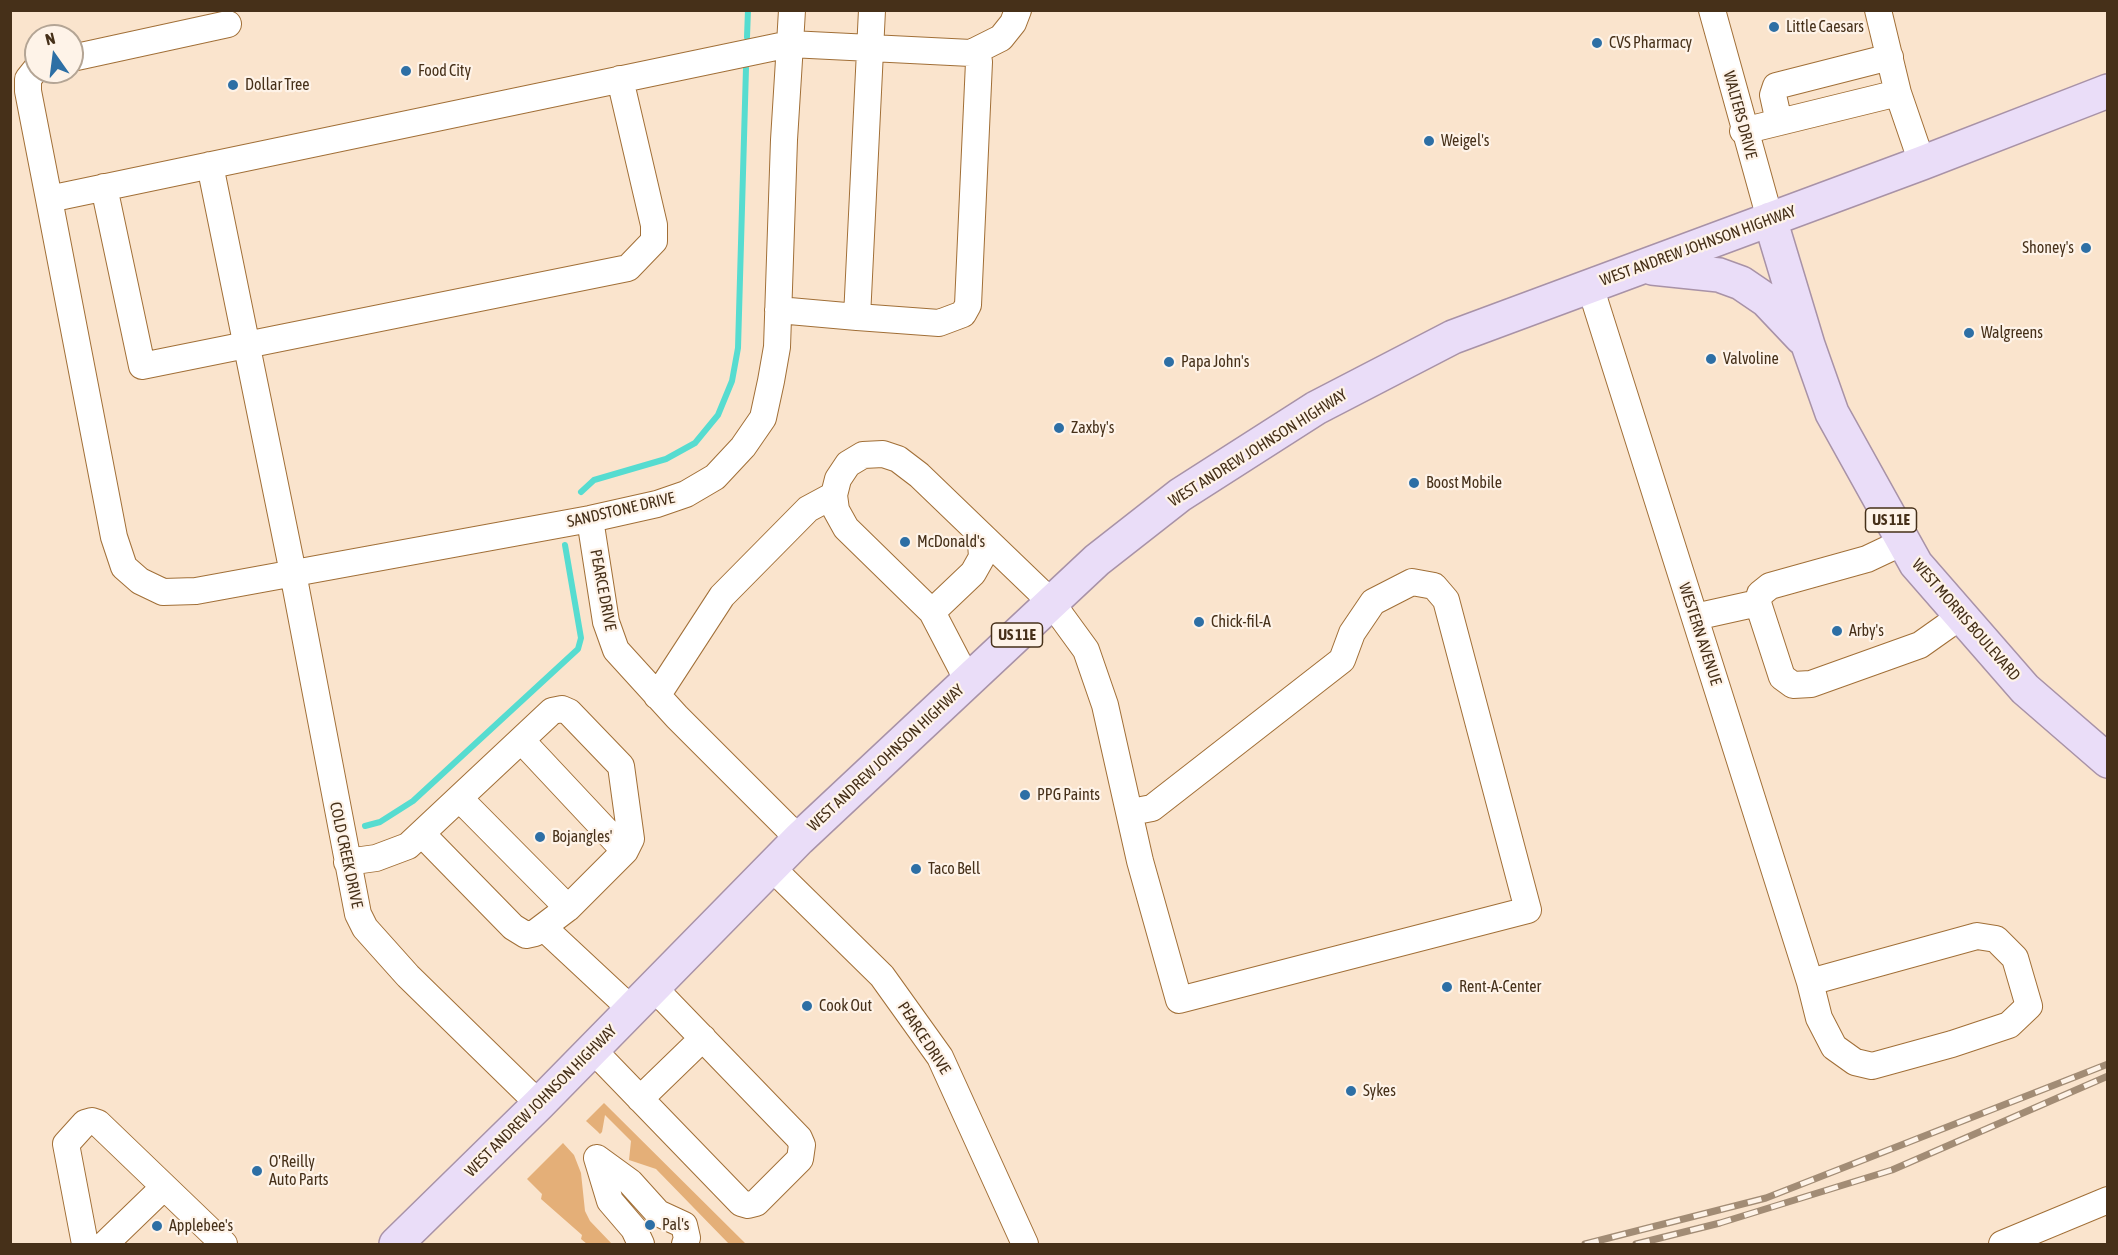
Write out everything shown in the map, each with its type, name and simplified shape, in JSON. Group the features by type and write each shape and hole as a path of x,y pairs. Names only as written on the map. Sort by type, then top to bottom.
{"main road":[{"name":"WEST ANDREW JOHNSON HIGHWAY","path":"396,1245 593,1050 799,839 1096,560 1179,495 1316,408 1453,337 1922,163 2108,91"},
{"name":"WEST MORRIS BOULEVARD","path":"1770,219 1808,345 1832,413 1916,564 2025,689 2108,761"},
{"path":"1641,267 1680,269 1719,275 1741,283 1766,300 1808,345"}],"street":[{"name":"SANDSTONE DRIVE","path":"28,84 114,537 124,567 140,581 163,592 196,591 590,519 657,504 686,494 715,477 743,447 763,417 777,347 792,10"},
{"path":"857,317 872,10"},
{"path":"49,199 790,44 971,53 1001,38 1013,23 1018,10"},
{"name":"WALTERS DRIVE","path":"1712,10 1743,130 1770,219"},
{"path":"1878,10 1898,93 1922,163"},
{"path":"84,55 228,24"},
{"path":"778,310 939,322 963,314 968,304 978,62 976,50"},
{"path":"1779,122 1773,95 1776,86 1890,57"},
{"path":"104,188 142,366 628,268 654,241 654,225 620,79"},
{"path":"1743,130 1898,93"},
{"name":"COLD CREEK DRIVE","path":"210,165 293,573 358,914 365,928 455,1025 539,1104"},
{"name":"WESTERN AVENUE","path":"1590,286 1810,982 1819,1018 1834,1047 1855,1062 1872,1066 1952,1044 2009,1025 2029,1006 2015,958 1996,939 1977,936 1810,982"},
{"path":"968,681 932,612 846,528 836,510 834,495 838,479 848,464 863,454 883,454 898,459 919,475 1052,602 1086,650 1105,705 1131,812 1137,852 1179,1000 1528,910 1446,600 1434,586 1412,582 1373,602 1352,633 1342,660 1152,808 1131,812"},
{"path":"657,696 722,596 808,509 834,495"},
{"name":"PEARCE DRIVE","path":"590,519 606,622 616,650 657,696 799,839"},
{"path":"932,612 973,573 981,557 981,543 975,529"},
{"path":"1903,542 1867,559 1770,586 1760,594 1758,603 1782,677 1793,686 1811,684 1920,645 1961,616"},
{"path":"1695,617 1758,603"},
{"path":"347,862 376,858 408,846 423,835 552,711 562,709 569,712 621,766 631,839 625,851 568,908 536,933 526,935 513,927 423,835"},
{"path":"521,740 625,851"},
{"path":"460,799 568,908"},
{"name":"PEARCE DRIVE","path":"771,867 882,976 940,1057 1025,1245"},
{"path":"544,928 643,999 703,1038 799,1138 802,1145 800,1159 756,1203 748,1205 741,1203 593,1050"},
{"path":"640,1099 703,1038"},
{"path":"85,1245 66,1144 85,1123 92,1120 98,1123 224,1245"},
{"path":"641,1245 634,1229 610,1201 597,1158 630,1182 658,1212 684,1225 687,1238 685,1245"},
{"path":"105,1245 164,1187"},
{"path":"2002,1245 2108,1200"}],"shaded area":[{"path":"604,1103 746,1244 729,1244 656,1169 629,1160 631,1141 605,1115 600,1134 586,1121"},
{"path":"563,1143 574,1155 581,1173 585,1211 590,1221 612,1244 587,1244 581,1239 582,1235 541,1199 542,1194 527,1179"}],"waterway":[{"path":"747,37 748,10"},
{"path":"581,492 594,480 666,459 695,443 718,415 732,381 738,348 746,68"},
{"path":"365,826 380,822 413,801 578,649 581,638 565,545"}],"railway":[{"path":"1585,1244 1766,1198 2108,1064"},
{"path":"1636,1244 1720,1223 1892,1170 2108,1076"}],"place":[{"name":"Little Caesars","path":"1774,27"},
{"name":"CVS Pharmacy","path":"1597,43"},
{"name":"Food City","path":"406,71"},
{"name":"Dollar Tree","path":"233,85"},
{"name":"Weigel's","path":"1429,141"},
{"name":"Shoney's","path":"2086,248"},
{"name":"Walgreens","path":"1969,333"},
{"name":"Valvoline","path":"1711,359"},
{"name":"Papa John's","path":"1169,362"},
{"name":"Zaxby's","path":"1059,428"},
{"name":"Boost Mobile","path":"1414,483"},
{"name":"McDonald's","path":"905,542"},
{"name":"Chick-fil-A","path":"1199,622"},
{"name":"Arby's","path":"1837,631"},
{"name":"PPG Paints","path":"1025,795"},
{"name":"Bojangles'","path":"540,837"},
{"name":"Taco Bell","path":"916,869"},
{"name":"Rent-A-Center","path":"1447,987"},
{"name":"Cook Out","path":"807,1006"},
{"name":"Sykes","path":"1351,1091"},
{"name":"O'Reilly Auto Parts","path":"257,1171"},
{"name":"Pal's","path":"650,1225"},
{"name":"Applebee's","path":"157,1226"}]}
